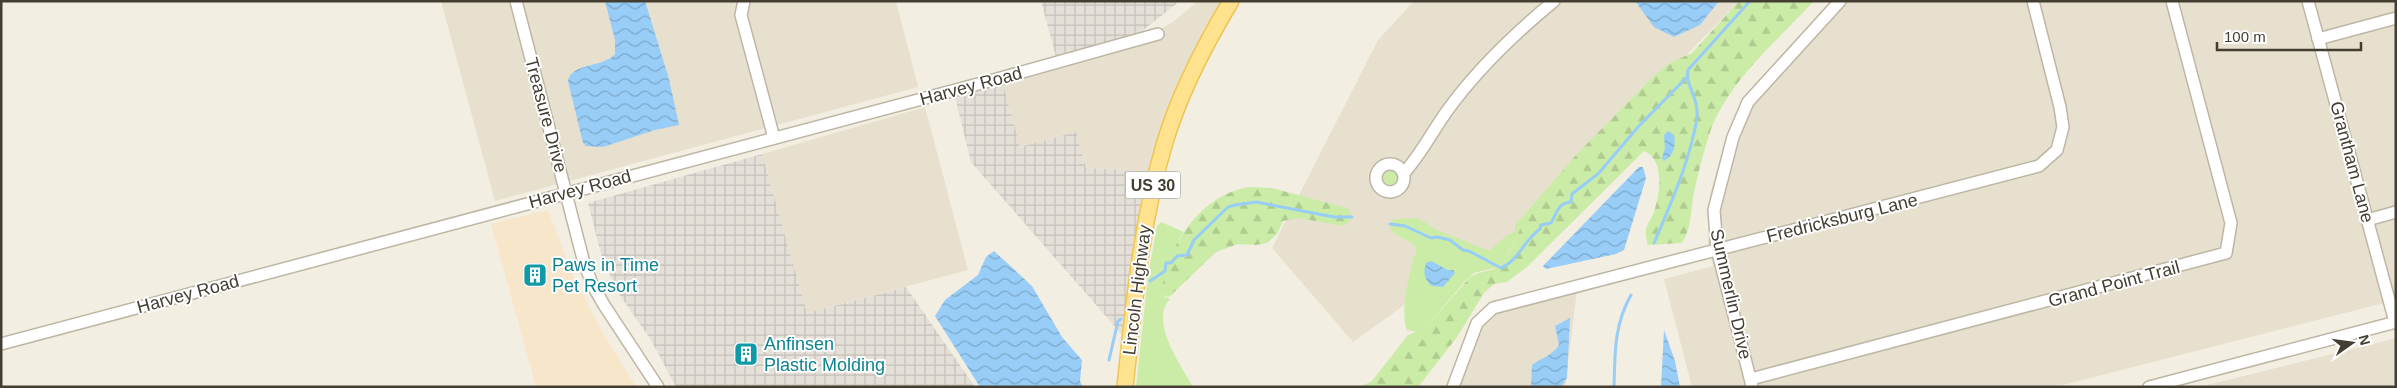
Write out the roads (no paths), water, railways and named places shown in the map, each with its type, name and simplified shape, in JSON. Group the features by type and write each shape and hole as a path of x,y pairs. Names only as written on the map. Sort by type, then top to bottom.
{"main road":[{"name":"Lincoln Highway","path":"1125,387 1145,222 1162,150 1202,51 1231,1"}],"street":[{"name":"Treasure Drive","path":"516,1 583,259 592,284 658,387"},
{"path":"744,1 741,15 774,138"},
{"path":"1404,174 1421,154 1448,110 1486,62 1518,31 1554,1"},
{"name":"Summerlin Drive","path":"1752,383 1717,249 1714,210 1733,137 1748,102 1840,1"},
{"name":"Fredricksburg Lane","path":"1452,387 1477,323 1493,308 2039,166 2057,150 2063,127 2060,107 2033,1"},
{"name":"Grand Point Trail","path":"1752,383 2226,253 2231,223 2172,1"},
{"name":"Grantham Lane","path":"2308,1 2395,322"},
{"path":"2318,39 2396,18"},
{"name":"Harvey Road","path":"1,344 1158,34"},
{"path":"2367,220 2396,212"},
{"path":"2149,387 2395,322"}],"water":[{"path":"605,1 645,1 669,79 679,125 655,130 603,147 586,146 583,143 568,81 575,71 603,61 615,54 615,40"},
{"path":"1635,1 1719,1 1700,25 1674,37 1654,27"},
{"path":"1668,131 1674,135 1675,143 1672,153 1664,161 1662,158 1665,148 1664,135"},
{"path":"1639,167 1643,167 1646,178 1624,250 1616,254 1546,269 1543,266"},
{"path":"994,251 1032,286 1062,337 1082,360 1080,381 1083,387 980,387 935,316 945,300 978,275 986,257"},
{"path":"1431,261 1448,270 1453,270 1455,273 1443,287 1432,286 1427,281 1424,273 1426,263"},
{"path":"1570,318 1567,378 1561,387 1531,387 1532,365 1550,354 1559,345 1555,326"},
{"path":"1664,330 1675,361 1680,387 1661,387"}],"waterway":[{"path":"1654,243 1680,180 1696,122 1696,106 1688,80 1688,70 1750,1"},
{"path":"1390,224 1405,226 1431,238 1437,237 1450,240 1463,250 1469,251 1501,268 1517,255 1530,238 1540,229 1541,225 1551,223 1558,209 1563,204 1571,202 1572,194 1599,173 1638,127 1686,78"},
{"path":"1150,281 1165,271 1166,263 1171,263 1177,256 1187,255 1194,240 1228,207 1256,202 1334,217 1352,217"},
{"path":"1614,387 1618,328 1625,306 1631,295"},
{"path":"1109,360 1118,321 1121,319"}],"place":[{"name":"Paws in Time Pet Resort","path":"535,275"},
{"name":"Anfinsen Plastic Molding","path":"746,354"}]}
